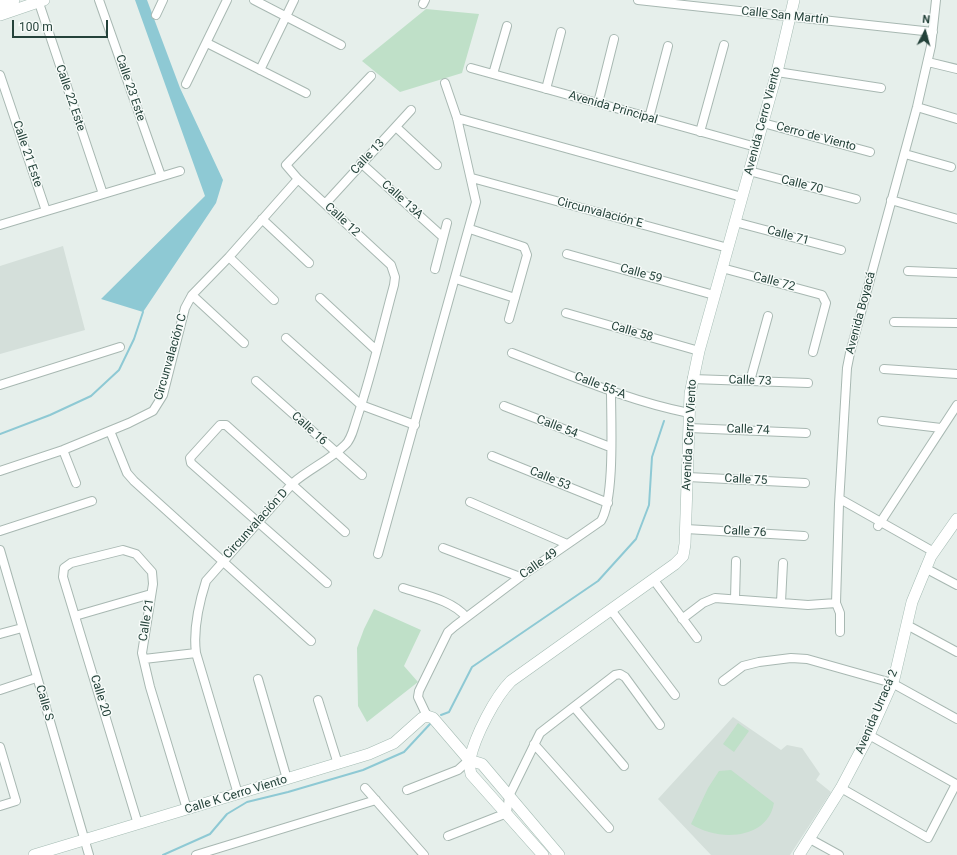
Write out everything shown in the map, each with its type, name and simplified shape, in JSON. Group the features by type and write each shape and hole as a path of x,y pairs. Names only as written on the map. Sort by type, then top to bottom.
{"street":[{"path":"0,5 14,0"},
{"name":"Calle 23 Este","path":"99,0 161,176"},
{"path":"156,15 163,0"},
{"path":"186,84 227,0"},
{"path":"254,0 340,45"},
{"path":"260,70 294,0"},
{"name":"Calle San Martín","path":"638,0 933,32"},
{"name":"Avenida Cerro Viento","path":"469,760 493,703 501,690 511,681 675,564 683,556 686,529 689,413 692,379 698,351 777,72 794,0"},
{"name":"Avenida Boyacá","path":"840,632 840,613 836,603 847,368 917,108 928,62 936,0"},
{"path":"0,15 40,1"},
{"name":"Calle 22 Este","path":"40,1 103,194"},
{"path":"493,74 507,26"},
{"path":"546,89 561,32"},
{"path":"598,103 614,39"},
{"path":"206,43 306,93"},
{"path":"700,132 724,45"},
{"path":"649,118 668,46"},
{"path":"928,62 957,69"},
{"name":"Avenida Principal","path":"471,68 756,147"},
{"path":"777,72 880,88"},
{"name":"Calle 21 Este","path":"0,75 46,211"},
{"name":"Calle 12","path":"372,76 286,164 298,179 391,266 395,277"},
{"path":"378,554 470,229 476,202 472,178 457,118 445,83"},
{"path":"917,108 957,119"},
{"name":"Calle 13","path":"325,204 411,110"},
{"path":"457,118 742,197"},
{"name":"Cerro de Viento","path":"763,123 870,152"},
{"path":"396,127 437,165"},
{"path":"905,154 951,167"},
{"name":"Calle 13A","path":"361,163 443,237"},
{"path":"0,225 180,170"},
{"name":"Calle 70","path":"749,172 856,199"},
{"name":"Circunvalación E","path":"472,178 728,248"},
{"name":"Circunvalación C","path":"0,472 62,450 149,414 159,404 163,394 185,308 192,295 298,179"},
{"path":"891,200 957,219"},
{"path":"262,219 309,263"},
{"name":"Calle 71","path":"735,222 841,250"},
{"path":"435,269 447,223"},
{"path":"470,229 524,246 527,255 509,319"},
{"name":"Calle 59","path":"567,254 714,295"},
{"path":"228,257 274,300"},
{"name":"Calle 72","path":"722,268 822,295 826,303 813,352"},
{"path":"908,271 957,273"},
{"name":"Circunvalación D","path":"238,794 196,653 195,642 206,581 222,561 293,483 307,470 336,453 348,441 361,405 395,277"},
{"path":"456,279 515,298"},
{"path":"192,295 244,343"},
{"path":"320,298 376,350"},
{"name":"Calle 58","path":"566,313 698,351"},
{"path":"750,381 768,316"},
{"path":"894,322 957,324"},
{"path":"286,338 361,405 415,425"},
{"path":"0,385 120,347"},
{"name":"Calle 55-A","path":"512,353 611,391 661,408 689,413"},
{"path":"884,369 957,374"},
{"name":"Calle 73","path":"692,379 808,383"},
{"name":"Calle 16","path":"256,382 362,475"},
{"name":"Calle 49","path":"427,716 418,697 419,691 448,632 520,577 601,521 607,512 611,391"},
{"path":"880,523 957,405"},
{"name":"Calle 54","path":"504,406 610,448"},
{"path":"882,421 942,428"},
{"path":"327,583 191,463 190,458 220,425 226,424 293,483 345,532"},
{"name":"Calle 74","path":"689,428 806,433"},
{"path":"110,431 128,473 134,482 311,641"},
{"path":"62,450 76,483"},
{"name":"Calle 53","path":"492,456 608,503"},
{"name":"Calle 75","path":"688,477 805,483"},
{"path":"0,530 92,501"},
{"path":"840,501 932,554"},
{"path":"470,502 568,544"},
{"name":"Avenida Urracá 2","path":"799,855 841,788 870,735 892,683 912,602 932,554 957,519"},
{"name":"Calle 76","path":"686,529 804,536"},
{"path":"443,548 520,577"},
{"name":"Calle S","path":"0,550 4,577 22,628 89,855"},
{"name":"Calle 21","path":"64,568 71,563 116,550 130,551 136,554 152,572 153,579 151,594 142,646 150,687 187,809"},
{"path":"735,598 736,560"},
{"path":"781,602 784,563"},
{"name":"Calle 20","path":"64,568 63,577 138,824"},
{"path":"926,568 957,585"},
{"path":"653,579 697,638"},
{"path":"403,588 446,603 460,610 466,617"},
{"path":"76,616 151,594"},
{"path":"682,619 708,599 735,598 808,605 836,603"},
{"path":"611,610 675,695"},
{"path":"907,625 957,652"},
{"path":"0,634 22,628"},
{"path":"144,659 196,653"},
{"path":"723,681 743,666 769,660 791,658 807,659 892,683 957,719"},
{"path":"507,813 509,796 540,733 615,675 620,674 625,677 660,725"},
{"path":"0,690 36,678"},
{"path":"258,679 287,779"},
{"path":"318,700 338,764"},
{"path":"574,707 624,766"},
{"path":"427,716 433,718 469,760 482,764 559,855"},
{"name":"Calle K Cerro Viento","path":"34,855 338,764 382,749 394,743 422,718 427,716"},
{"path":"841,788 928,838 956,784 870,735"},
{"path":"534,744 609,828"},
{"path":"0,747 16,801 0,806"},
{"path":"407,790 458,770 469,760"},
{"path":"469,760 471,774 543,855"},
{"path":"365,788 424,855"},
{"path":"196,855 376,800"},
{"path":"448,836 507,813"},
{"path":"810,839 839,855"}],"shaded area":[{"path":"63,246 85,330 0,354 0,266"},
{"path":"733,717 781,750 787,745 802,748 820,774 816,780 831,792 790,855 711,855 658,799"}],"green space":[{"path":"426,9 479,14 462,73 400,92 362,61"},
{"path":"374,609 421,630 404,666 418,682 367,722 358,706 357,648"},
{"path":"738,723 749,731 734,752 723,744"},
{"path":"731,770 774,803 769,816 762,825 752,831 740,834 727,835 714,833 702,830 691,824 708,788 719,771"}],"water":[{"path":"135,0 147,0 180,88 223,180 216,203 143,312 101,299 205,196"}],"waterway":[{"path":"0,434 50,415 91,396 119,370 134,339 143,312"},
{"path":"441,715 449,712 472,667 598,581 636,539 649,505 652,457 664,421"},
{"path":"163,855 210,834 227,814 247,802 288,792 363,770 404,752 430,724"}]}
